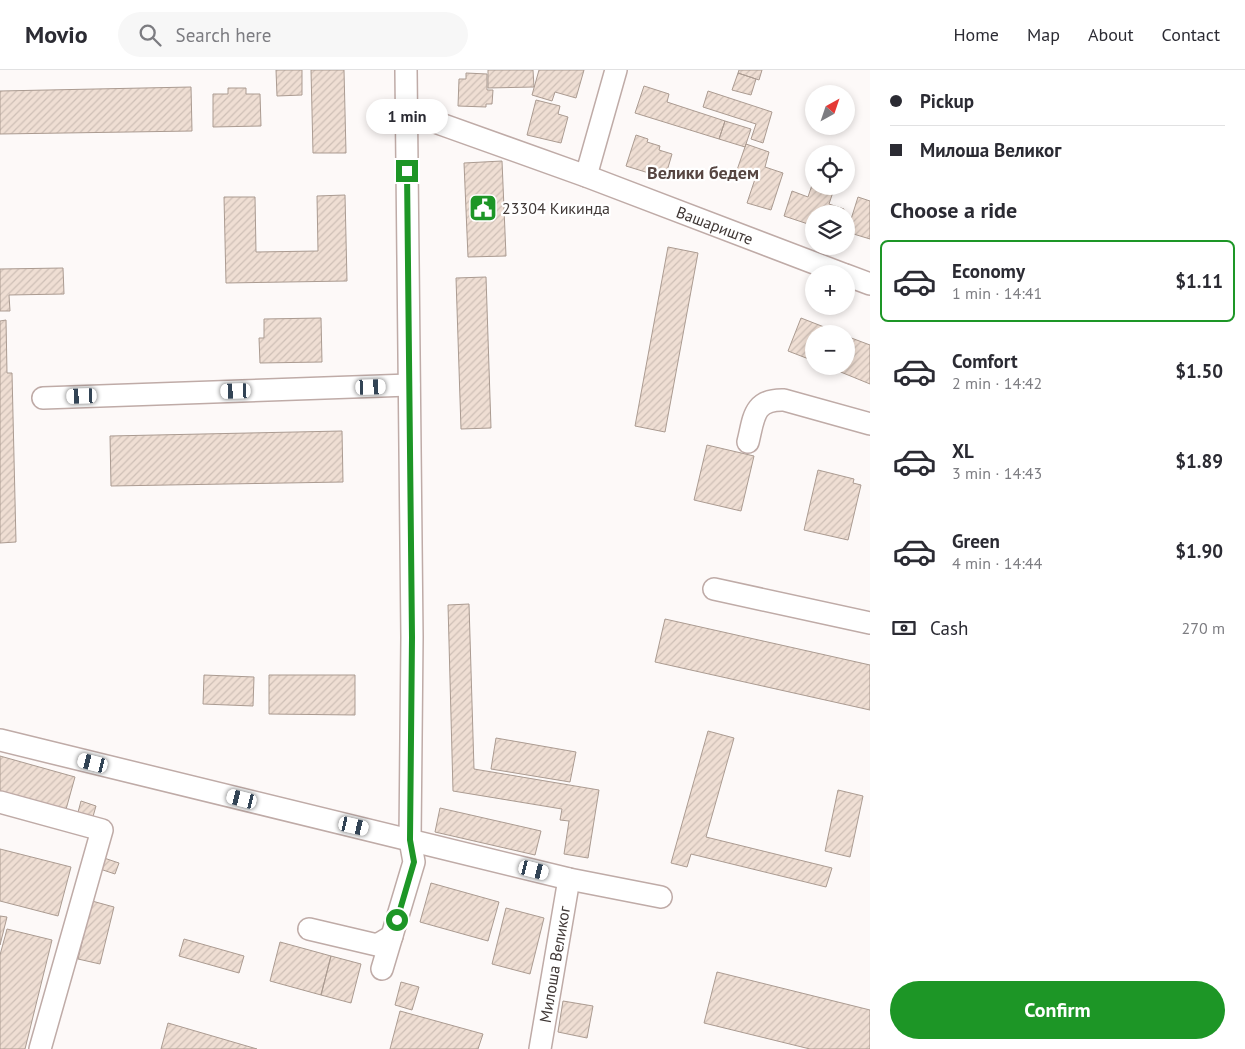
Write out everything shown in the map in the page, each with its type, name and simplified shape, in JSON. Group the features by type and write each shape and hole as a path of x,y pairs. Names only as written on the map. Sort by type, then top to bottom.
{"street":[{"path":"382,969 414,862 410,840 412,637 406,70"},
{"path":"586,176 616,70"},
{"name":"Вашариште","path":"406,112 586,176 821,265"},
{"name":"Вашариште","path":"855,278 870,284"},
{"path":"43,398 409,385"},
{"path":"748,442 756,411 767,402 775,400 784,400 870,424"},
{"path":"714,589 870,623"},
{"path":"0,740 569,879 661,897"},
{"path":"0,802 102,830 40,1049"},
{"name":"Милоша Великог","path":"540,1049 569,879"},
{"path":"309,929 377,944 392,936"}],"building":[{"path":"276,70 302,70 302,95 277,96"},
{"path":"311,70 344,70 346,153 313,153"},
{"path":"488,70 533,70 534,87 488,88"},
{"path":"539,70 584,70 576,98 555,92 552,101 532,95"},
{"path":"739,70 762,70 759,80 738,73"},
{"path":"466,73 487,74 487,90 493,90 492,104 486,104 486,107 458,106 459,79 466,79"},
{"path":"738,73 756,79 751,95 732,90"},
{"path":"644,86 669,94 667,102 725,121 719,139 635,113"},
{"path":"191,87 192,131 0,134 0,91"},
{"path":"228,88 246,88 246,94 260,94 261,126 213,127 213,94 228,94"},
{"path":"708,91 772,112 763,143 751,139 756,124 703,107"},
{"path":"536,100 560,106 558,114 568,117 561,143 527,135"},
{"path":"725,121 751,129 745,147 719,139"},
{"path":"636,135 648,139 647,142 660,146 659,150 672,154 665,178 626,166"},
{"path":"746,144 769,152 765,167 783,173 771,210 747,203 756,176 737,170"},
{"path":"502,161 506,256 468,257 464,163"},
{"path":"792,191 808,197 809,195 832,195 829,204 832,205 805,205 805,223 784,216"},
{"path":"345,195 347,281 226,283 224,197 255,197 256,252 318,251 317,196"},
{"path":"858,197 870,201 870,239 855,234 855,207"},
{"path":"668,247 698,253 665,432 635,426"},
{"path":"63,268 64,294 9,295 10,311 0,311 0,269"},
{"path":"486,277 491,428 461,429 456,278"},
{"path":"321,318 322,362 260,363 259,338 264,338 264,319"},
{"path":"801,318 819,325 805,325 805,358 788,351"},
{"path":"6,320 7,373 12,373 16,542 0,543 0,321"},
{"path":"855,339 870,345 870,384 848,375 855,375"},
{"path":"342,431 343,482 111,486 110,436"},
{"path":"707,445 754,456 741,511 694,500"},
{"path":"818,470 854,479 853,483 861,485 848,540 804,530"},
{"path":"469,604 474,769 599,790 588,858 564,854 569,821 560,820 562,809 453,791 448,605"},
{"path":"665,619 870,665 870,710 655,662"},
{"path":"204,675 254,677 253,706 203,704"},
{"path":"269,675 355,675 355,715 269,714"},
{"path":"708,731 734,738 706,837 832,868 826,887 691,854 687,867 671,863"},
{"path":"496,738 576,752 570,782 491,769"},
{"path":"0,756 75,777 65,813 0,795"},
{"path":"838,790 863,796 850,857 825,851"},
{"path":"81,801 96,806 92,820 77,816"},
{"path":"440,808 541,831 535,855 435,832"},
{"path":"0,849 71,867 58,916 0,901"},
{"path":"104,858 119,863 115,874 100,869"},
{"path":"431,883 499,902 488,941 420,922"},
{"path":"92,901 114,907 100,964 78,959"},
{"path":"506,908 544,918 530,974 492,964"},
{"path":"0,916 7,917 0,945"},
{"path":"7,929 52,940 25,1049 0,1049 0,955"},
{"path":"184,939 244,956 239,973 179,956"},
{"path":"280,942 331,956 321,995 270,981"},
{"path":"331,956 361,964 351,1003 321,995"},
{"path":"717,972 870,1010 870,1049 810,1049 704,1023"},
{"path":"401,982 419,987 412,1010 395,1005"},
{"path":"563,1001 593,1006 587,1038 558,1032"},
{"path":"400,1011 483,1034 478,1049 390,1049"},
{"path":"168,1023 257,1049 161,1049"}],"place":[{"name":"23304 Кикинда","path":"483,208"}],"district":[{"name":"Велики бедем","path":"703,173"}],"route":[{"path":"397,920 414,862 410,840 412,637 407,171"}]}
